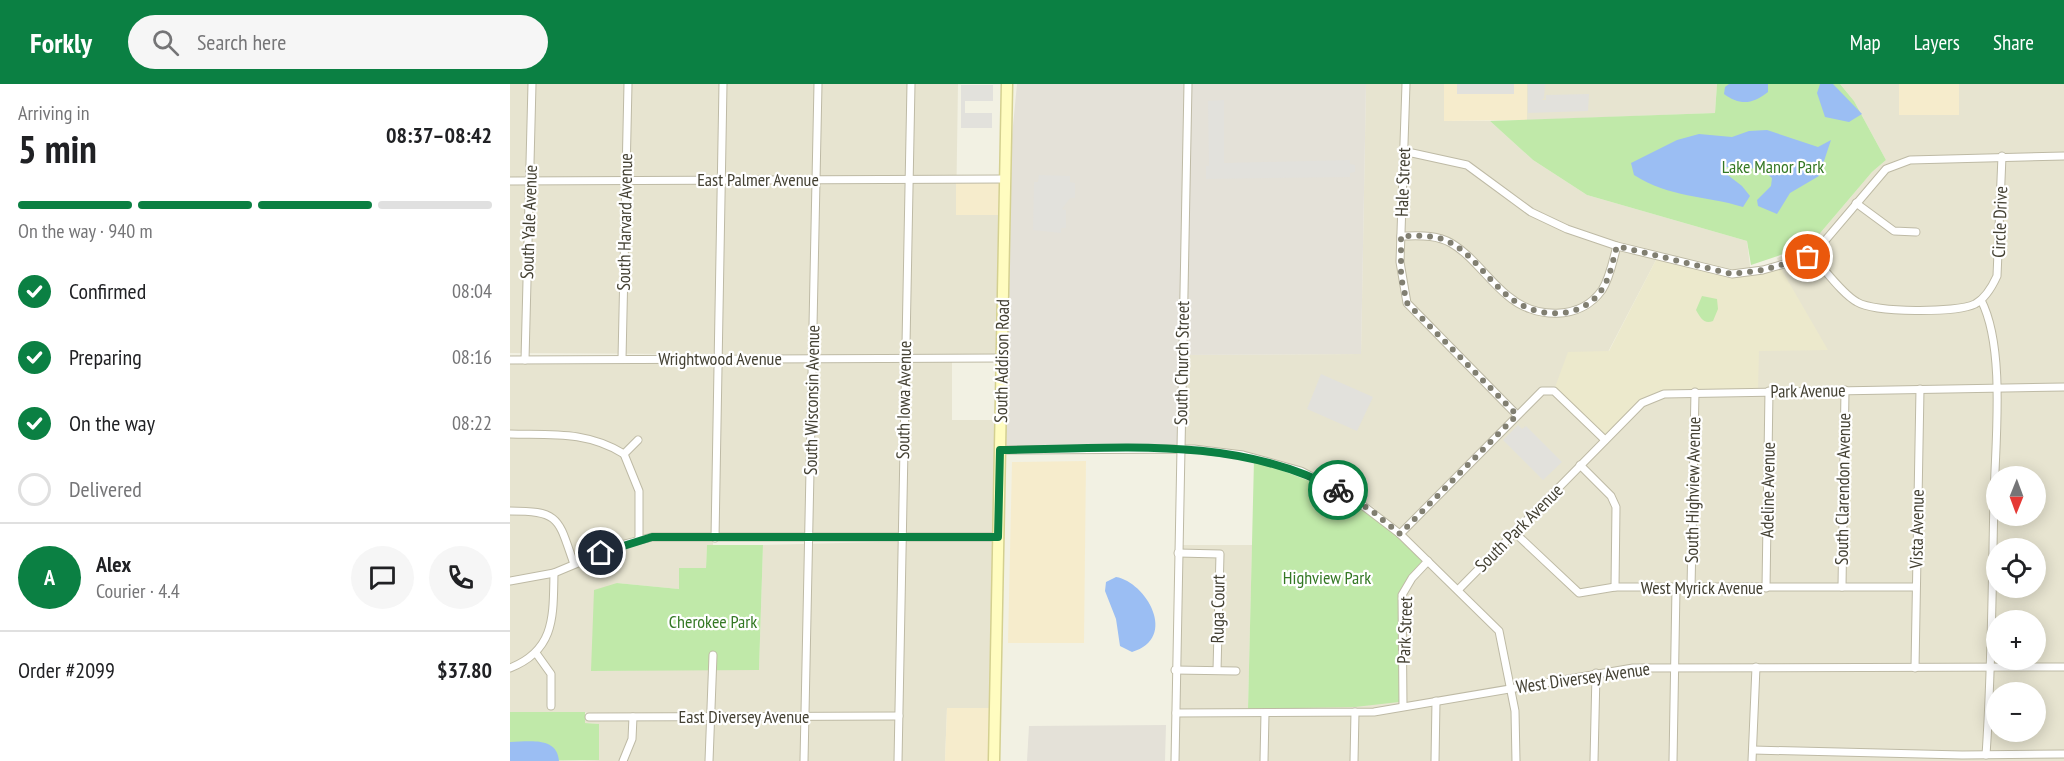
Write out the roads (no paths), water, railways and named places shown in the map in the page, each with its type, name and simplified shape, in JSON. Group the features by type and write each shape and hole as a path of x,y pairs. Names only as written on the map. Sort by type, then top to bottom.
{"street":[{"name":"South Yale Avenue","path":"525,360 532,84"},
{"name":"South Harvard Avenue","path":"622,359 628,84"},
{"path":"715,538 723,84"},
{"name":"South Wisconsin Avenue","path":"804,761 818,84"},
{"name":"South Iowa Avenue","path":"898,761 911,84"},
{"name":"South Addison Road","path":"994,761 1007,84"},
{"name":"South Church Street","path":"1175,761 1188,84"},
{"name":"Hale Street","path":"1406,84 1401,277 1407,303 1517,415"},
{"path":"1403,151 1467,165 1540,218 1617,246 1732,274 1763,270 1812,256 1886,169 1910,160 2064,156"},
{"name":"Circle Drive","path":"1981,300 1991,289 1999,265 2002,156"},
{"name":"East Palmer Avenue","path":"510,181 1005,178"},
{"path":"1856,203 1894,231 1916,232"},
{"path":"1401,236 1432,236 1451,243 1516,303 1552,314 1579,309 1595,298 1606,284 1617,246"},
{"path":"1812,256 1857,303 1892,310 1962,308 1981,300 1993,331 1996,388 1992,610"},
{"path":"1853,310 1857,303"},
{"name":"Wrightwood Avenue","path":"510,360 1002,358"},
{"name":"Park Avenue","path":"1580,465 1642,403 1664,394 2064,387"},
{"name":"Vista Avenue","path":"1915,668 1920,389"},
{"path":"1400,534 1536,396 1551,390 1605,440"},
{"name":"South Clarendon Avenue","path":"1842,587 1845,390"},
{"name":"Adeline Avenue","path":"1766,588 1769,391"},
{"name":"South Highview Avenue","path":"1691,588 1695,392"},
{"path":"510,434 584,436 607,443 624,454 639,491 639,539"},
{"path":"624,454 638,440"},
{"path":"1000,450 1180,449 1243,455 1301,471 1353,498 1400,534 1499,631 1517,722 1516,761"},
{"path":"1580,465 1611,497 1617,512 1615,587"},
{"name":"South Park Avenue","path":"1458,590 1580,465"},
{"path":"510,510 549,514 560,524 574,564"},
{"name":"West Myrick Avenue","path":"1514,532 1579,593 1615,587 1916,587"},
{"path":"510,581 554,573 639,539 998,537"},
{"name":"Ruga Court","path":"1178,554 1220,554 1217,670"},
{"name":"Park Street","path":"1403,706 1402,595 1412,578 1428,561"},
{"path":"510,668 536,653 546,639 552,619 554,573"},
{"name":"South Highview Avenue","path":"1673,761 1676,588"},
{"path":"536,653 551,674 551,706"},
{"path":"709,761 713,655"},
{"path":"1752,761 1756,667"},
{"name":"West Diversey Avenue","path":"1176,713 1355,712 1633,668 1986,667"},
{"name":"West Diversey Avenue","path":"2046,667 2064,667"},
{"name":"Ruga Court","path":"1175,670 1236,671"},
{"path":"1986,754 1991,670"},
{"path":"1594,761 1596,673"},
{"path":"1435,761 1436,701"},
{"path":"1354,761 1355,712"},
{"path":"1264,761 1265,713"},
{"name":"East Diversey Avenue","path":"589,717 898,717"},
{"path":"623,761 632,739 633,717"},
{"path":"1753,750 2064,754"}],"water":[{"path":"1729,84 1768,84 1768,92 1752,101 1741,102 1724,94 1725,87"},
{"path":"1820,84 1833,84 1862,114 1849,122 1825,117 1817,93"},
{"path":"1767,130 1818,147 1831,140 1819,176 1790,193 1777,214 1758,206 1757,200 1771,186 1772,178 1761,171 1747,167 1732,166 1720,169 1742,186 1750,196 1743,207 1674,192 1634,175 1631,163 1677,140 1699,134 1732,137 1749,131"},
{"path":"1116,577 1127,581 1147,599 1156,623 1154,635 1146,645 1132,652 1120,646 1116,619 1105,591 1106,582"},
{"path":"533,741 548,744 557,753 559,761 510,761 510,742"}],"park label":[{"name":"Lake Manor Park","path":"1773,167"},
{"name":"Highview Park","path":"1327,578"},
{"name":"Cherokee Park","path":"713,622"}]}
